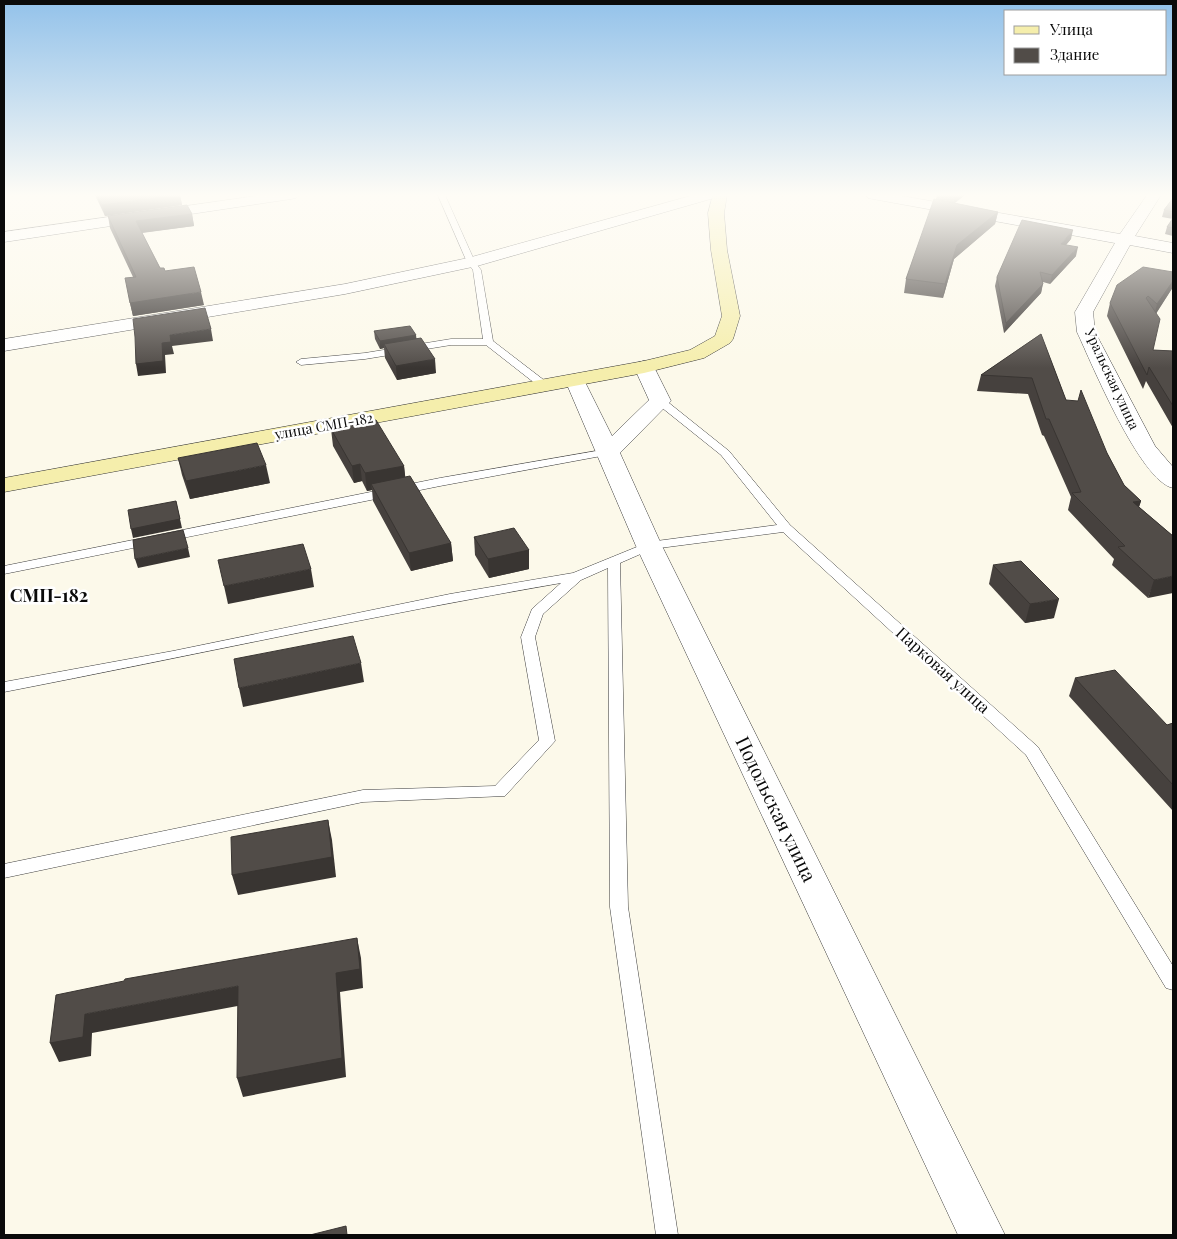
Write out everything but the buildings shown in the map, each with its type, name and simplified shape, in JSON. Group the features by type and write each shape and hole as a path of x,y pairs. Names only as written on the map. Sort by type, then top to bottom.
{"street":[{"path":"4,345 345,289 471,262 503,253"},
{"path":"608,452 660,401 644,368 697,354 723,339 731,316 720,253"},
{"name":"Уральская улица","path":"1117,253 1084,312 1086,332 1145,449 1173,481"},
{"name":"улица СМП-182","path":"4,485 644,368"},
{"name":"Подольская улица","path":"560,383 608,452 649,546 982,1235"}],"lane":[{"path":"467,253 477,270 488,342"},
{"path":"301,362 365,356 451,342 488,342 560,383"},
{"name":"Парковая улица","path":"660,401 725,453 786,528 1032,750 1173,982"},
{"path":"4,570 440,482 608,452"},
{"path":"4,687 173,656 450,598 576,577 649,546 786,528"},
{"path":"614,561 619,907 668,1235"},
{"path":"4,871 362,796 499,792 547,741 528,637 537,612 576,577"}],"district":[{"name":"СМП-182","path":"49,596"}]}
